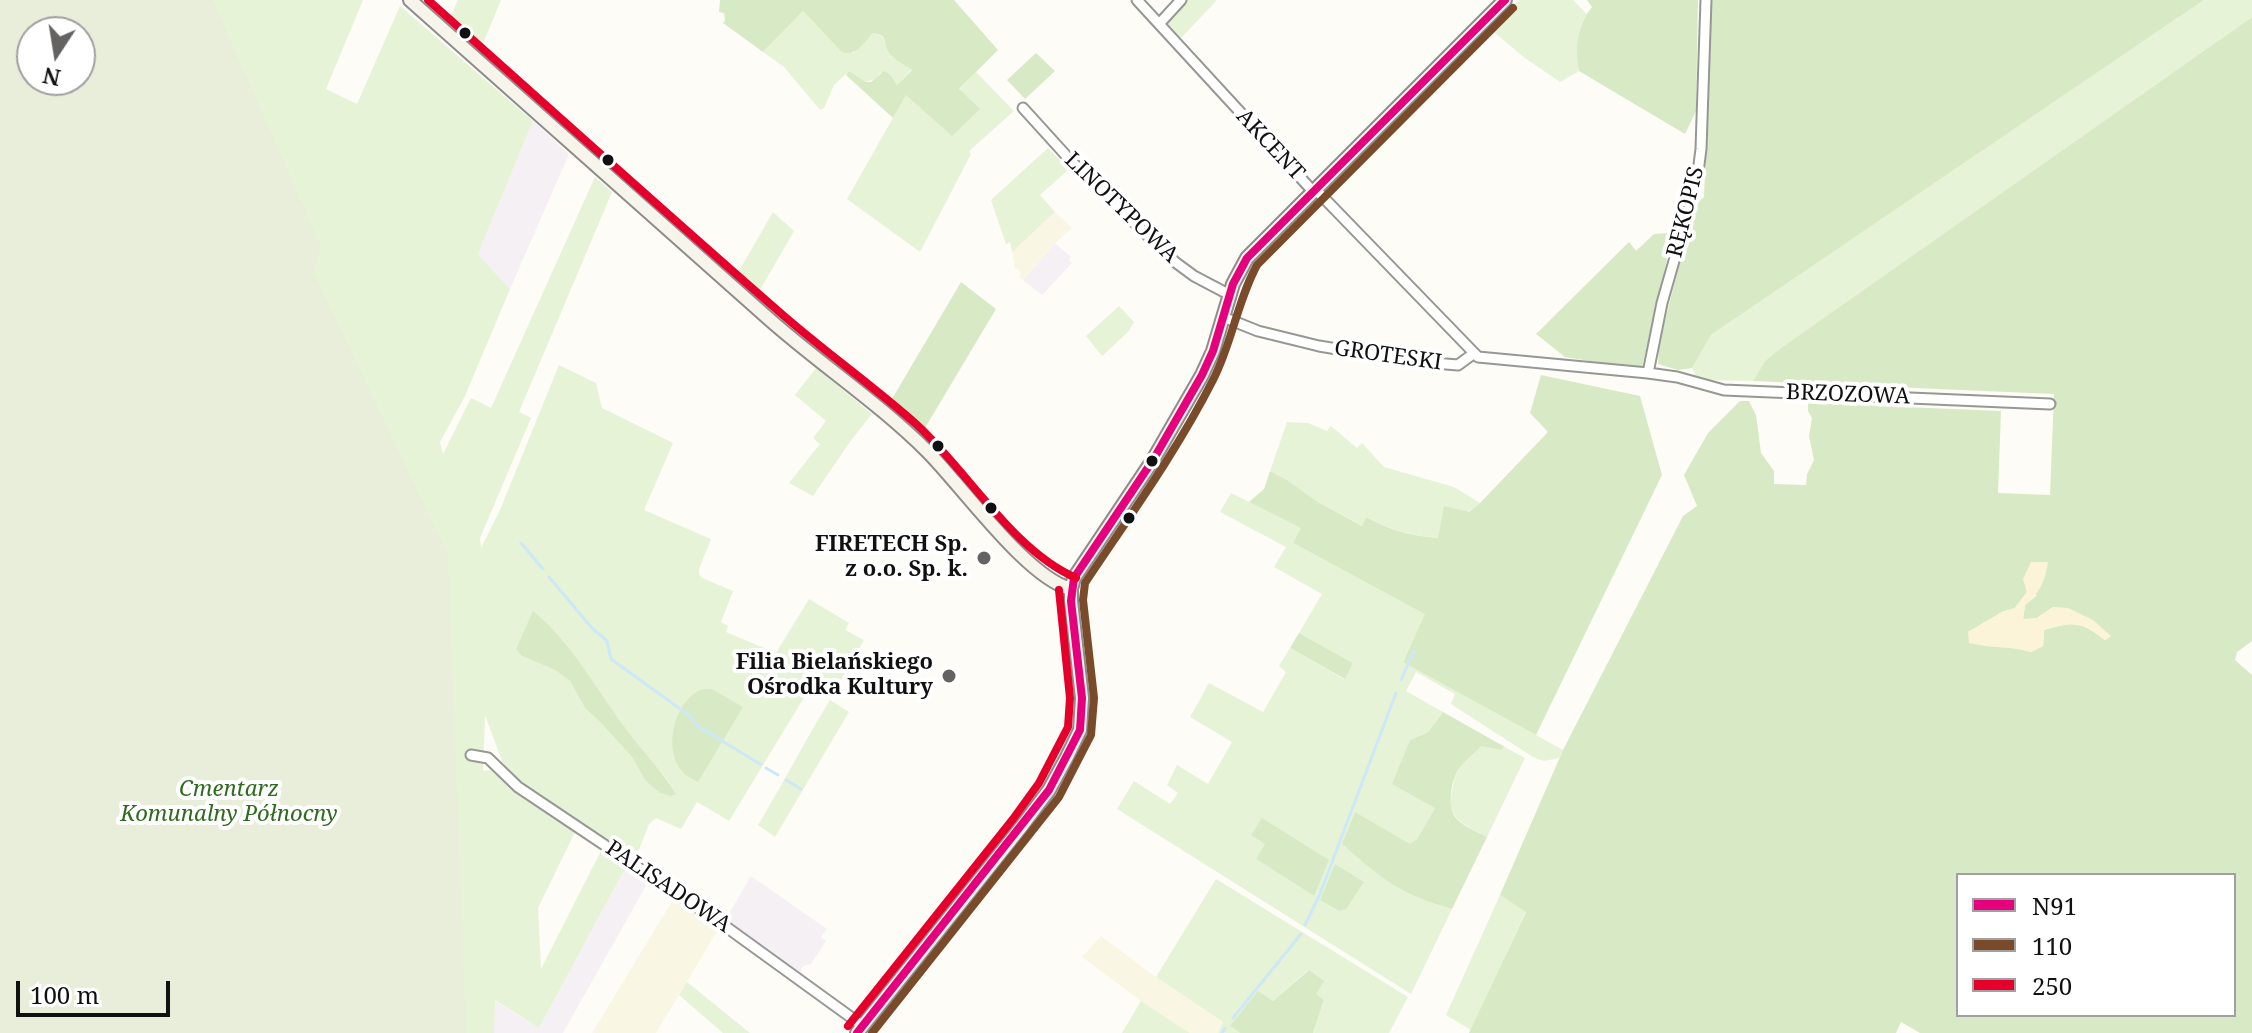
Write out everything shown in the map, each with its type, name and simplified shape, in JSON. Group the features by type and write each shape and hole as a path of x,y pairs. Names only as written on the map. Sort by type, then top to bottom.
{"main road":[{"path":"410,0 773,323 921,445 1040,573 1052,582 1071,589"},
{"path":"860,1029 1022,826 1049,790 1075,743 1080,730 1082,698 1071,589 1078,572 1147,469 1202,375 1213,351 1230,295 1247,258 1505,0"}],"street":[{"name":"AKCENT","path":"1137,0 1309,187 1473,354"},
{"path":"1159,24 1181,0"},
{"name":"RĘKOPIS","path":"1648,373 1662,303 1699,172 1706,0"},
{"name":"LINOTYPOWA","path":"1023,108 1112,203 1175,262 1230,295"},
{"name":"GROTESKI","path":"1223,317 1284,338 1409,361 1458,365 1473,354 1486,359 1648,373"},
{"name":"BRZOZOWA","path":"1648,373 1677,377 1724,390 2050,404"},
{"name":"PALISADOWA","path":"471,755 488,758 518,787 718,921 860,1029"}],"shaded area":[{"path":"533,121 569,154 510,289 478,254"},
{"path":"1055,212 1072,228 1023,280 1015,268 1012,252"},
{"path":"1055,243 1071,257 1069,260 1072,263 1042,295 1023,280"},
{"path":"627,865 648,882 563,1033 494,1033 494,1000 539,1028"},
{"path":"751,876 827,929 821,937 826,941 811,964 803,966 802,974 726,919"},
{"path":"674,898 719,928 656,1033 592,1033"},
{"path":"1101,936 1223,1022 1218,1033 1190,1033 1082,957"}],"green space":[{"name":"Cmentarz Komunalny Północny","path":"0,0 213,0 321,246 314,273 448,554 466,1033 0,1033"},
{"path":"177,0 363,0 326,89 357,104 400,6 533,121 478,254 510,289 465,396 440,442 443,454 471,398 491,408 595,177 612,192 519,412 531,418 480,538 481,548 500,510 559,365 596,383 602,408 673,443 644,510 711,539 699,574 733,591 721,622 728,626 726,632 776,653 809,599 849,623 845,630 864,640 831,697 811,686 729,821 697,802 681,829 656,818 649,824 635,860 514,779 502,761 485,715 483,771 501,774 575,832 538,908 541,969 602,849 627,865 539,1028 495,1000 494,1033 422,1033","holes":["522,656 579,662 627,732 675,793 647,781 632,757 585,708 570,681 555,670"]},
{"path":"458,0 501,0 482,46 450,18"},
{"path":"720,0 954,0 998,50 959,89 980,109 952,136 906,95 893,118 846,75 850,72 871,82 884,71 891,75 897,85 912,70 891,56 881,35 873,33 856,51 842,52 803,11 763,52 723,23 724,13 719,12"},
{"path":"1186,0 1217,0 1181,38 1167,21"},
{"path":"1519,0 1573,0 1587,14 1577,41 1579,71 1560,82 1489,28"},
{"path":"1587,0 1698,0 1696,111 1685,134 1579,71 1578,37 1592,7"},
{"path":"1711,0 2204,0 1711,335 1692,368 1678,370 1658,364 1659,344 1694,206 1704,197"},
{"path":"2204,0 2252,0 2252,17 1778,350 1765,361 1753,381 1697,380 1692,368 1711,335"},
{"path":"803,11 821,30 853,53 873,33 881,36 891,56 912,69 897,85 891,75 880,73 866,82 848,72 834,85 824,108 820,110 784,67 763,52"},
{"path":"2252,17 2252,641 2237,652 2235,660 2252,675 2252,1033 1920,1033 1901,1022 1896,1033 1469,1033 1526,912 1500,895 1563,750 1683,516 1697,506 1684,475 1708,433 1740,401 1749,401 1756,415 1761,453 1774,471 1774,484 1806,485 1807,474 1814,460 1809,436 1812,418 1808,403 2001,411 1998,493 2050,495 2054,394 1753,381 1765,361","holes":["2027,592 2037,595 2025,605 2023,620 2037,618 2053,607 2111,636 2105,640 2083,626 2062,625 2044,630 2043,646 2031,652 2012,647 1985,646 1968,632 2015,608"]},
{"path":"1036,53 1055,71 1025,99 1007,80"},
{"path":"976,72 1014,111 969,151 971,154 920,252 847,199 906,95 959,90"},
{"path":"1048,148 1069,169 1040,195 1055,212 1012,252 1010,242 1006,244 991,200"},
{"path":"773,212 794,231 757,295 736,276"},
{"path":"1669,233 1671,240 1642,367 1565,357 1536,334 1629,242 1636,251 1654,234"},
{"path":"961,282 996,309 922,433 889,404"},
{"path":"1119,306 1134,322 1128,332 1102,356 1086,336"},
{"path":"816,368 872,414 813,496 789,483 820,444 813,438 826,421 795,395"},
{"path":"1541,375 1640,396 1662,475 1536,735 1403,662 1425,614 1293,543 1301,528 1249,502 1264,489 1270,471 1362,526 1366,517 1400,532 1438,538 1444,506 1469,512 1548,432 1530,413"},
{"path":"1287,422 1308,423 1327,431 1331,426 1357,448 1362,443 1384,467 1454,487 1480,503 1468,512 1459,511 1439,538 1401,532 1366,517 1363,526 1270,471"},
{"path":"1231,493 1302,528 1293,543 1426,614 1403,661 1563,750 1559,758 1544,761 1533,757 1451,704 1455,694 1416,672 1406,691 1443,712 1428,732 1410,740 1435,808 1417,839 1410,845 1355,813 1343,844 1405,892 1452,909 1411,994 1117,809 1134,781 1170,804 1178,793 1167,785 1177,765 1208,784 1232,742 1190,717 1209,683 1263,712 1286,672 1279,666 1290,648 1344,679 1353,663 1299,633 1322,594 1274,567 1286,547 1220,512","holes":["1266,844 1314,896 1256,859"]},
{"path":"533,611 572,652 676,794 660,793 646,781 632,757 585,708 570,681 555,670 522,656 516,649"},
{"path":"1299,633 1353,663 1345,679 1290,648"},
{"path":"702,689 712,689 743,707 698,782 685,774 676,761 672,738 685,703"},
{"path":"830,700 849,712 775,837 758,825"},
{"path":"1443,712 1505,747 1501,750 1481,746 1460,767 1453,781 1451,803 1454,815 1464,825 1487,837 1452,909 1405,892 1342,844 1355,812 1410,844 1417,839 1435,808 1392,784 1410,740 1428,732"},
{"path":"1481,745 1501,750 1505,747 1525,758 1487,837 1458,819 1451,806 1453,784 1459,768"},
{"path":"1262,818 1329,860 1314,896 1256,859 1265,844 1251,835"},
{"path":"1335,864 1364,882 1346,909 1339,911 1320,900"},
{"path":"1216,879 1408,997 1389,1033 1313,1033 1324,1000 1315,994 1308,970 1273,1001 1258,992 1231,1027 1240,1033 1218,1033 1223,1022 1156,977"},
{"path":"1500,895 1526,911 1471,1030 1446,1015"},
{"path":"1309,970 1324,981 1316,994 1324,1000 1313,1033 1240,1033 1230,1026 1258,991 1273,1001"},
{"path":"687,982 750,1033 723,1033 679,995"},
{"path":"1141,1001 1190,1033 1122,1033"}],"sand":[{"path":"2031,562 2048,562 2041,586 2025,605 2023,619 2037,618 2053,607 2068,608 2093,620 2111,636 2105,640 2090,629 2070,624 2044,630 2043,646 2031,652 1969,643 1968,632 2015,608 2027,592 2023,579"}],"waterway":[{"path":"521,543 543,569"},
{"path":"549,577 607,641 611,659 690,716 696,725 760,764"},
{"path":"1401,680 1414,651"},
{"path":"1305,925 1320,894 1396,693"},
{"path":"766,768 778,775"},
{"path":"786,780 801,789"},
{"path":"1233,1018 1301,934"},
{"path":"1222,1033 1225,1028"}],"transit line":[{"name":"250","path":"428,0 776,309 916,424 1031,549 1076,578"},
{"name":"N91","path":"857,1033 1049,790 1080,730 1082,698 1071,601 1074,578 1153,460 1202,375 1213,351 1233,284 1247,258 1505,0"},
{"name":"110","path":"872,1033 1059,797 1091,735 1094,698 1083,600 1085,583 1199,406 1220,366 1244,293 1257,265 1513,8"},
{"name":"250","path":"848,1026 1013,819 1039,783 1068,727 1070,698 1059,590"}],"place":[{"name":"FIRETECH Sp. z o.o. Sp. k.","path":"984,558"},
{"name":"Filia Bielańskiego Ośrodka Kultury","path":"949,676"}]}
